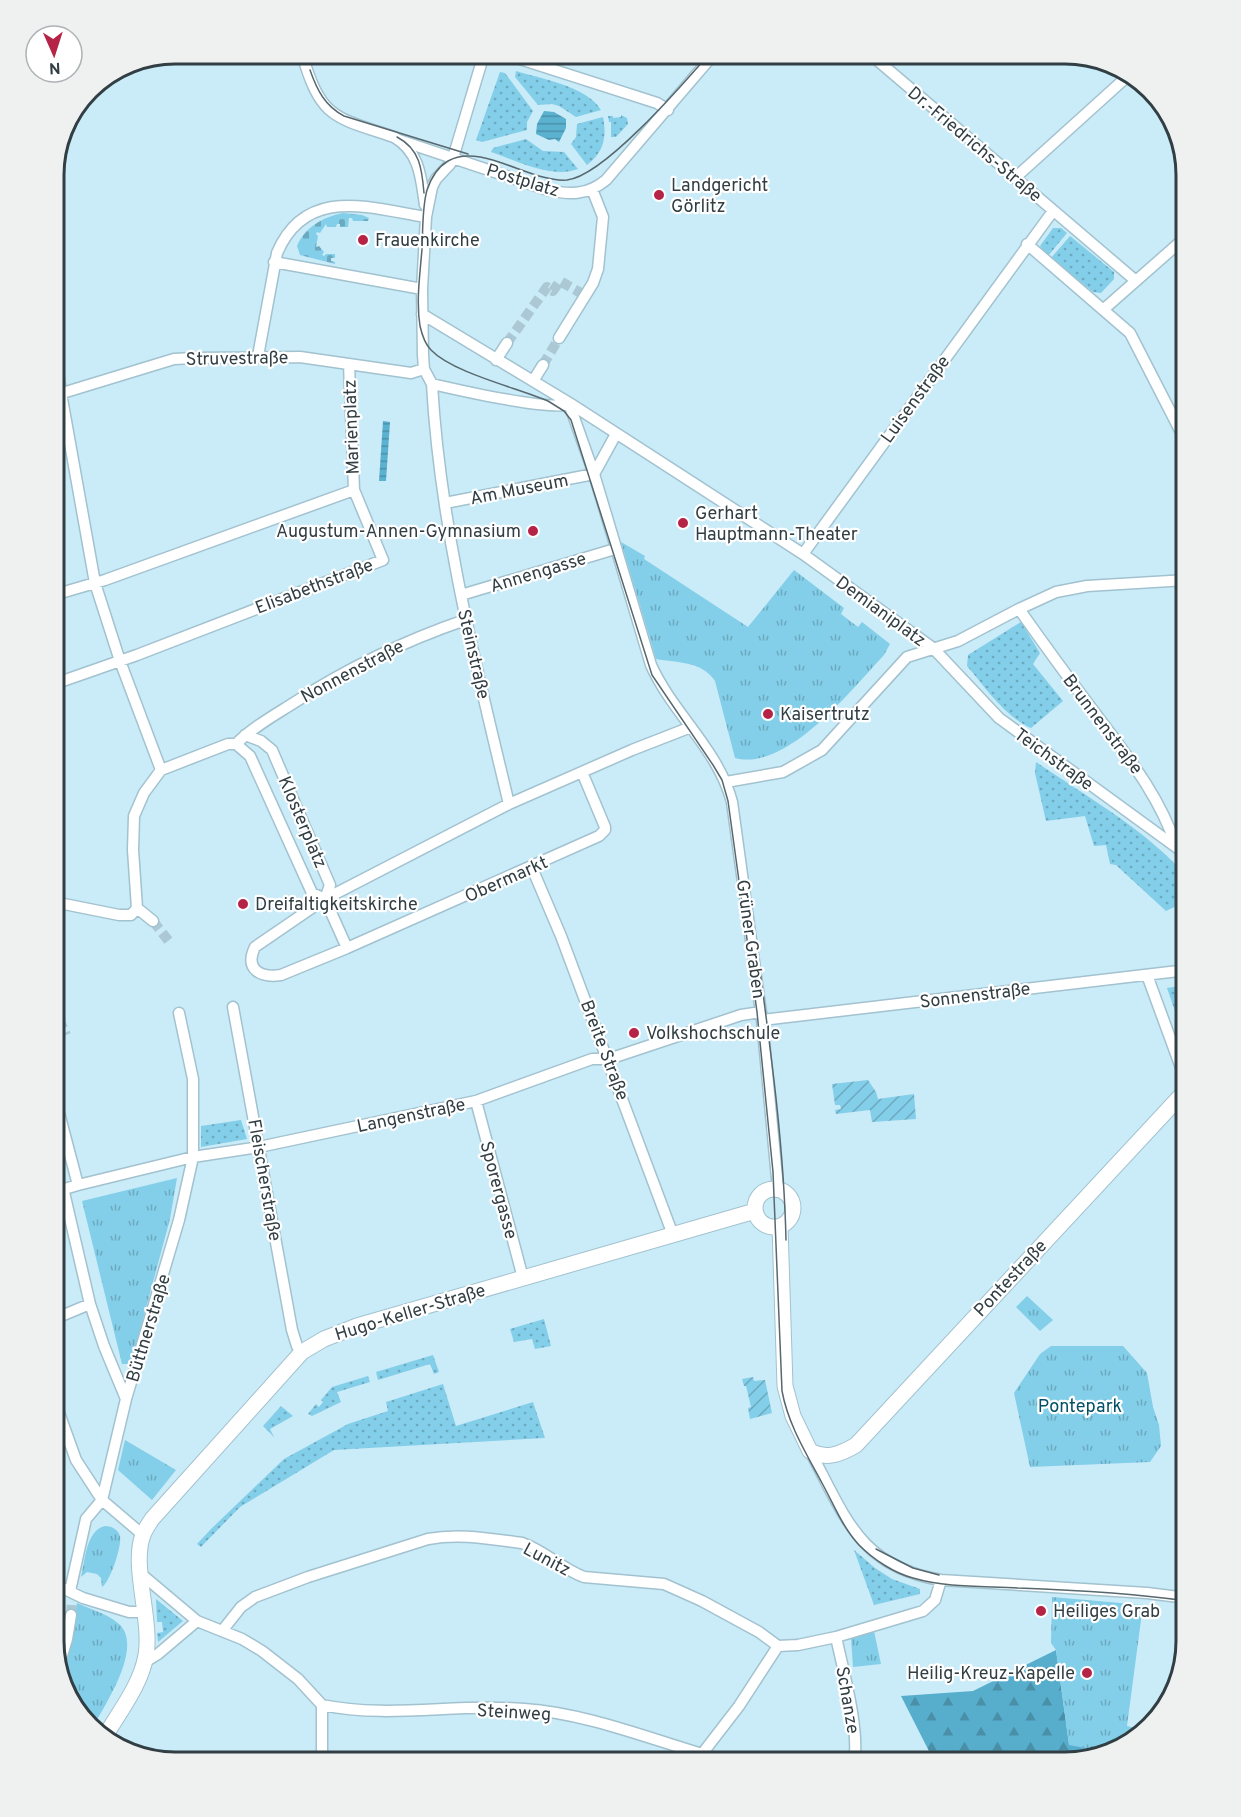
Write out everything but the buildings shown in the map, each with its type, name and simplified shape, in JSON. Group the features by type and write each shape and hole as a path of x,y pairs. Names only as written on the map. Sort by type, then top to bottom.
{"street":[{"name":"Postplatz","path":"306,64 319,99 331,113 344,120 562,193 578,193 592,189"},
{"path":"445,503 432,384 424,369 422,289 426,217 432,187 453,158 481,64"},
{"path":"536,64 657,103 668,110"},
{"path":"559,338 593,283 598,269 603,218 592,189 606,180 705,65"},
{"name":"Dr.-Friedrichs-Straße","path":"883,65 1136,280"},
{"path":"1016,177 1123,80"},
{"path":"399,140 411,152 417,163 426,217"},
{"path":"258,356 274,262 289,231 306,218 340,204 426,217"},
{"name":"Luisenstraße","path":"803,554 1053,211"},
{"path":"1027,244 1130,333 1176,423"},
{"path":"1104,309 1176,245"},
{"path":"274,262 422,289"},
{"name":"Demianiplatz","path":"422,314 571,404 803,554 933,648"},
{"path":"496,360 507,343"},
{"name":"Struvestraße","path":"65,393 174,359 300,357 411,373 424,369"},
{"name":"Marienplatz","path":"349,364 354,490"},
{"path":"533,381 543,365"},
{"path":"432,384 546,405 571,404 615,549"},
{"path":"65,434 95,583 120,661 161,770"},
{"path":"594,474 616,434"},
{"name":"Am Museum","path":"445,503 594,474"},
{"path":"65,592 354,490"},
{"name":"Elisabethstraße","path":"65,680 382,560 354,490"},
{"name":"Steinstraße","path":"445,503 465,620 509,804"},
{"name":"Annengasse","path":"461,595 615,549"},
{"name":"Grüner Graben","path":"615,549 651,665 660,683 716,763 726,782 732,802 762,1016 778,1189"},
{"path":"933,648 958,641 1056,592 1087,586 1176,581"},
{"name":"Brunnenstraße","path":"1019,609 1056,663 1138,769 1170,827 1176,846"},
{"name":"Nonnenstraße","path":"245,735 319,687 355,668 418,636 465,620"},
{"name":"Demianiplatz","path":"726,782 783,772 822,750 907,657 933,648"},
{"name":"Teichstraße","path":"933,648 999,718 1176,846"},
{"name":"Obermarkt","path":"582,772 604,824 605,830 599,836 532,868 281,975 261,975 253,967 251,954 255,947 325,898 509,804 582,772 691,727"},
{"path":"153,921 137,908 133,850 134,816 144,793 161,770 228,744 236,744 245,735"},
{"name":"Klosterplatz","path":"236,744 250,756 312,893 325,898 330,885 272,750 261,741 245,735"},
{"name":"Breite Straße","path":"532,868 609,1059 673,1235"},
{"path":"325,898 346,948"},
{"path":"65,904 119,915 130,915 137,908"},
{"name":"Sonnenstraße","path":"762,1016 1176,971"},
{"path":"1147,975 1176,1055"},
{"name":"Fleischerstraße","path":"233,1007 292,1330 297,1346 302,1352"},
{"name":"Büttnerstraße","path":"102,1500 126,1399 179,1220 193,1157 193,1079 178,1013"},
{"name":"Langenstraße","path":"64,1188 193,1157 259,1146 476,1101 592,1059 609,1059 741,1015 762,1016"},
{"name":"Pontestraße","path":"810,1451 827,1455 844,1452 856,1445 1176,1098"},
{"name":"Sporergasse","path":"476,1101 523,1278"},
{"path":"64,1133 78,1185"},
{"path":"769,1189 778,1189 788,1194 793,1205 791,1217 780,1226 771,1227 762,1223 755,1211 756,1200 759,1195 769,1189"},
{"name":"Hugo-Keller-Straße","path":"143,1535 152,1519 302,1352 324,1339 357,1326 755,1211"},
{"path":"64,1212 90,1304 126,1399"},
{"path":"780,1226 785,1386 793,1416 810,1451 853,1531 863,1543 878,1556 900,1568 941,1580 1102,1589 1176,1597"},
{"path":"64,1315 90,1304"},
{"path":"64,1428 75,1460 102,1500 143,1535 140,1547 140,1573 146,1612 145,1662 139,1679 109,1730"},
{"path":"72,1595 86,1519 102,1500"},
{"name":"Lunitz","path":"222,1631 241,1607 255,1597 308,1577 428,1539 462,1536 522,1543 572,1573 584,1577 663,1584 759,1632 778,1646"},
{"path":"140,1573 197,1621 262,1651 298,1679 322,1705 322,1752"},
{"path":"704,1752 739,1706 778,1646 798,1645 836,1637 923,1611 935,1600 941,1580"},
{"path":"64,1590 72,1595 120,1609 146,1612"},
{"path":"64,1647 71,1615"},
{"path":"145,1662 165,1649 197,1621"},
{"name":"Schanze","path":"836,1637 848,1689 855,1752"},
{"name":"Steinweg","path":"322,1705 351,1711 421,1712 502,1707 527,1709 588,1720 682,1752"}],"green space":[{"path":"516,71 575,89 594,102 601,110 576,117 559,106 538,105 515,77"},
{"path":"500,72 505,73 533,111 527,122 527,130 482,142 476,140"},
{"path":"621,115 627,118 628,124 616,137 611,137 611,122 608,116 613,116 613,118 621,117"},
{"path":"603,117 605,131 603,144 597,155 587,165 571,144 576,137 577,124"},
{"path":"526,139 543,151 564,152 578,169 568,172 546,170 491,152 493,148"},
{"path":"343,213 369,218 368,221 353,221 349,218 348,227 340,227 340,224 337,224 336,227 327,227 326,224 320,233 317,232 316,247 319,246 324,256 335,254 335,258 331,258 331,261 335,264 300,255 297,246 310,228 328,217"},
{"path":"1053,228 1061,228 1067,233 1048,256 1040,246"},
{"path":"1070,236 1114,272 1114,279 1101,293 1093,292 1051,258"},
{"path":"621,542 748,627 794,570 844,608 841,614 858,627 862,622 890,644 884,655 837,706 797,741 776,753 755,759 735,758 715,681 710,674 696,666 656,659"},
{"path":"1021,622 1040,653 1033,664 1063,701 1031,728 1004,709 967,666 968,655"},
{"path":"1036,762 1116,815 1171,860 1176,865 1176,906 1166,911 1116,865 1110,864 1106,845 1094,846 1085,816 1046,821 1035,773"},
{"path":"1176,987 1176,1014 1167,988"},
{"path":"868,1080 878,1099 914,1094 916,1119 872,1122 870,1110 836,1114 835,1110 841,1109 840,1105 835,1105 832,1084"},
{"path":"241,1120 247,1139 201,1147 201,1126"},
{"path":"177,1178 170,1219 131,1364 122,1364 82,1201"},
{"path":"1027,1296 1053,1320 1040,1331 1016,1307"},
{"path":"544,1319 551,1346 535,1349 532,1339 514,1342 510,1329"},
{"name":"Pontepark","path":"1051,1346 1123,1346 1147,1373 1159,1425 1161,1446 1150,1462 1030,1467 1014,1393 1040,1354"},
{"path":"433,1355 439,1372 434,1374 430,1364 378,1380 376,1372"},
{"path":"368,1376 370,1382 337,1392 341,1402 312,1416 308,1414 316,1404 319,1407 323,1402 321,1400 332,1387"},
{"path":"753,1377 754,1381 765,1380 772,1413 750,1419 748,1408 751,1407 742,1379"},
{"path":"443,1384 456,1426 533,1402 545,1438 334,1450 240,1507 201,1547 197,1544 284,1459 348,1424 388,1411 386,1402"},
{"path":"281,1406 293,1416 270,1429 274,1437 263,1426"},
{"path":"125,1440 176,1470 152,1500 118,1470"},
{"path":"105,1526 116,1530 120,1541 112,1571 102,1587 101,1578 97,1574 87,1572 81,1577 90,1540 94,1533"},
{"path":"854,1550 892,1579 920,1589 920,1594 874,1605"},
{"path":"1052,1597 1143,1605 1127,1726 1135,1728 1121,1738 1094,1749 1069,1745 1056,1650 1051,1643"},
{"path":"156,1599 183,1621 158,1642 157,1633 163,1632 162,1622 157,1622"},
{"path":"77,1603 115,1620 126,1634 125,1661 120,1676 97,1720 79,1697 68,1670 65,1653 70,1641"},
{"path":"874,1631 881,1664 853,1667 851,1638"},
{"path":"1056,1650 1069,1744 1093,1749 1080,1752 929,1752 901,1696 973,1691"}],"shaded area":[{"path":"544,111 554,112 566,119 566,128 559,142 536,134 537,124"},
{"path":"383,421 390,422 386,481 379,481"}],"tunnel":[{"path":"507,343 547,287 553,291 560,281 586,296"},
{"path":"543,365 559,338"},
{"path":"153,921 171,944"},
{"path":"71,1615 72,1600"}],"tram line":[{"path":"700,65 642,127 601,163 583,175 567,180 553,179 475,156 461,156 441,166 431,181 424,204 418,297 422,333 429,348 454,366 548,401 564,411 571,420 652,675 722,780 728,801 757,1012 773,1172 782,1391 798,1438 843,1523 859,1545 878,1561 899,1573 939,1584 1103,1592 1176,1600"},
{"path":"310,70 322,97 344,116 468,154"},
{"path":"397,137 411,147 418,160 424,193"},
{"path":"760,971 780,1139 786,1240"},
{"path":"876,1549 913,1568 939,1575"}],"place":[{"name":"Landgericht Görlitz","path":"659,195"},
{"name":"Frauenkirche","path":"363,240"},
{"name":"Gerhart Hauptmann-Theater","path":"683,523"},
{"name":"Augustum-Annen-Gymnasium","path":"533,531"},
{"name":"Kaisertrutz","path":"768,714"},
{"name":"Dreifaltigkeitskirche","path":"243,904"},
{"name":"Volkshochschule","path":"634,1033"},
{"name":"Heiliges Grab","path":"1041,1611"},
{"name":"Heilig-Kreuz-Kapelle","path":"1087,1673"}]}
